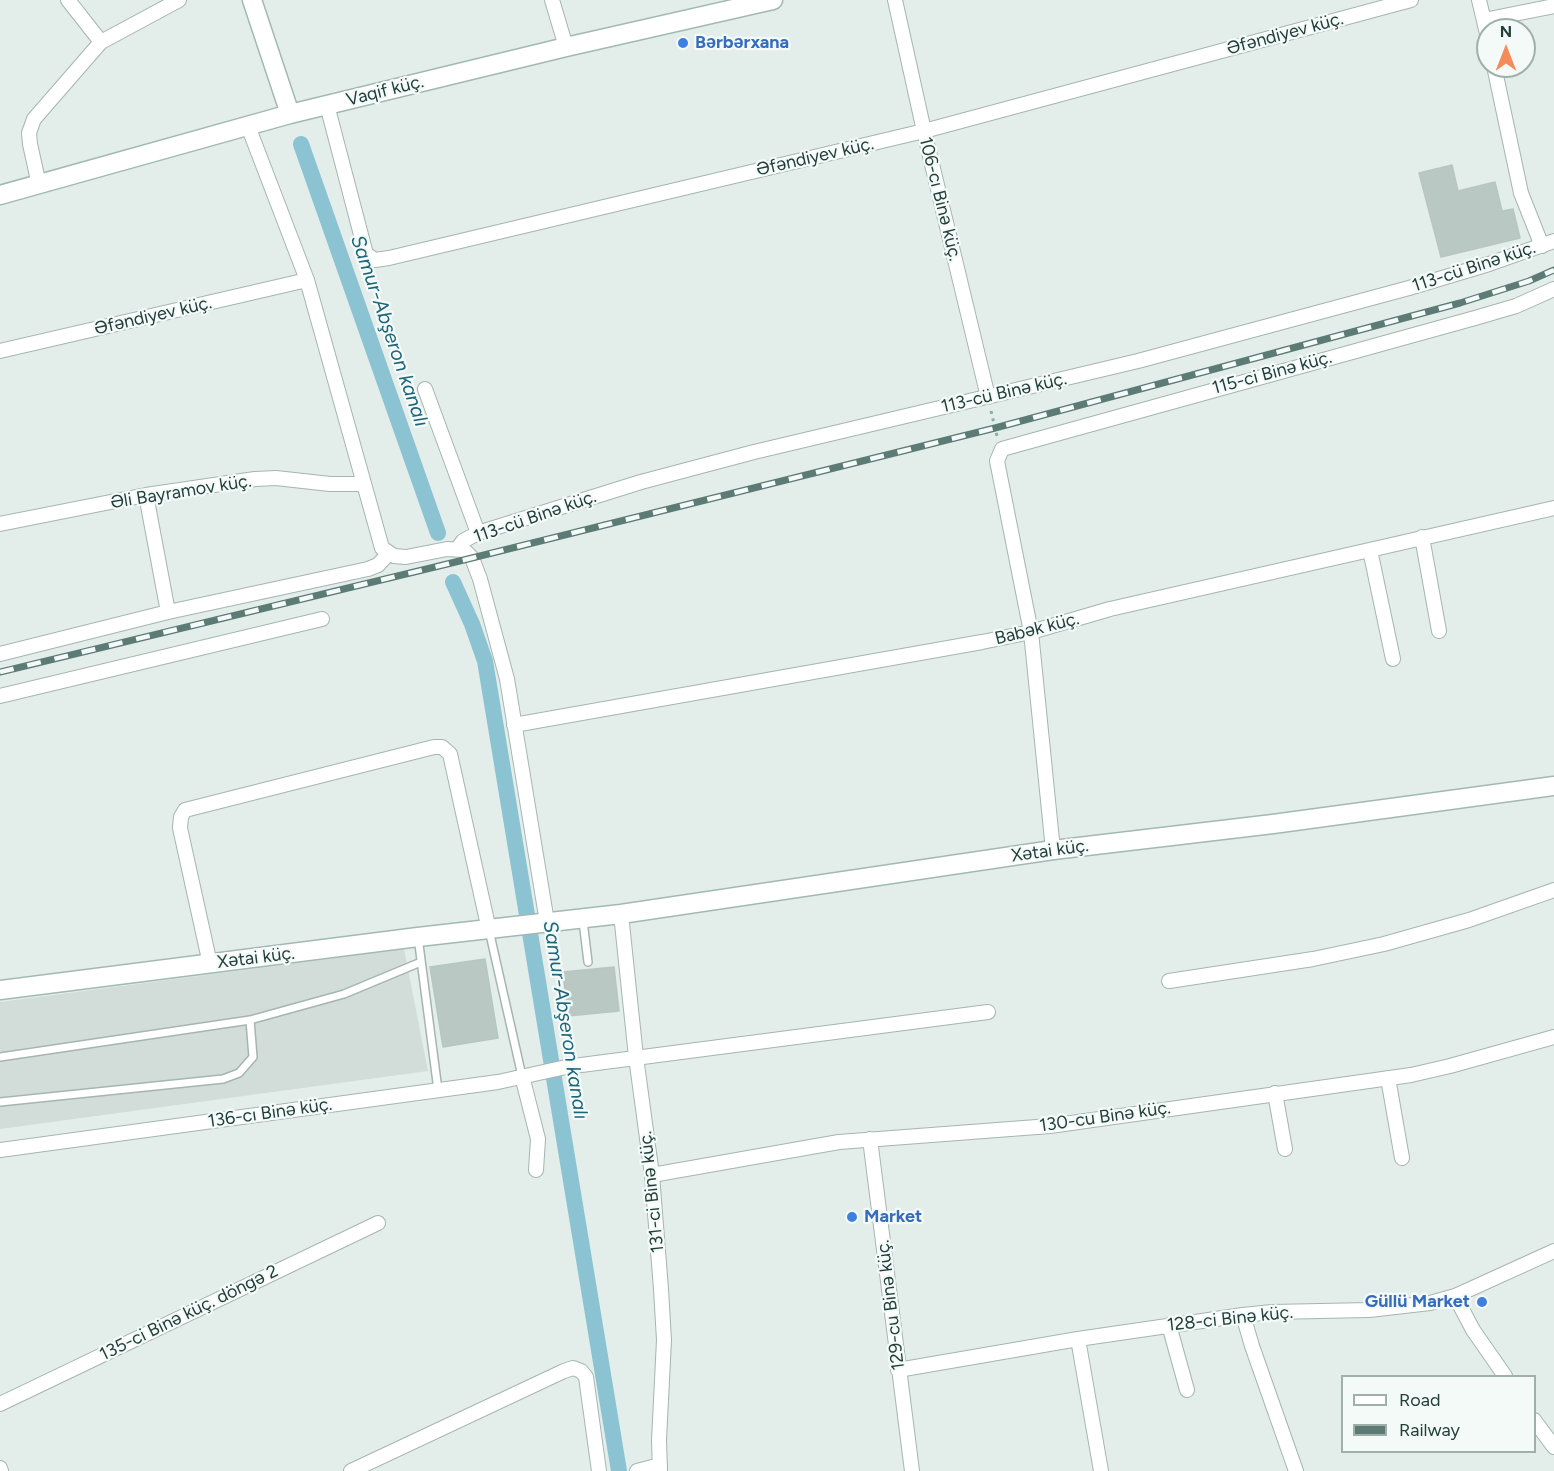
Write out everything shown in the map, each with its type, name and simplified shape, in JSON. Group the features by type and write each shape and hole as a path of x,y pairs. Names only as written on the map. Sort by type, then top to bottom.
{"street":[{"path":"68,0 101,42"},
{"path":"39,185 29,133 34,119 101,42 179,0"},
{"path":"252,0 290,114"},
{"path":"552,0 566,47"},
{"name":"Vaqif küç.","path":"0,195 290,114 566,47 773,0"},
{"name":"106-cı Binə küç.","path":"895,0 988,396"},
{"name":"Əfəndiyev küç.","path":"327,105 366,254 375,260 400,256 924,131 1411,0"},
{"path":"1479,0 1484,18"},
{"path":"1494,18 1554,6"},
{"path":"1497,78 1521,193 1548,244"},
{"path":"248,126 307,280 382,548 394,556 406,557 458,548 464,550 472,558 483,587 507,679 547,922"},
{"name":"113-cü Binə küç.","path":"458,548 463,541 478,533 641,482 754,452 1138,361 1409,288 1548,244"},
{"name":"Əfəndiyev küç.","path":"0,351 307,280"},
{"name":"115-ci Binə küç.","path":"999,455 1516,306 1554,289"},
{"path":"425,389 478,533"},
{"path":"999,455 1031,632 1053,850"},
{"name":"Əli Bayramov küç.","path":"0,524 146,495 276,478 330,484 363,483"},
{"path":"146,495 168,612"},
{"name":"Babək küç.","path":"514,725 809,674 1031,632 1110,609 1554,508"},
{"path":"1422,537 1439,631"},
{"path":"1370,550 1393,659"},
{"path":"0,654 168,612 368,569 378,565 389,554"},
{"path":"0,696 322,619"},
{"path":"210,964 180,828 181,817 185,810 434,747 442,747 450,754 489,930"},
{"name":"Xətai küç.","path":"0,990 418,937 621,914 1053,850 1273,824 1554,786"},
{"path":"1169,981 1313,959 1384,944 1469,920 1554,890"},
{"name":"131-ci Binə küç.","path":"621,914 636,1057 652,1174 664,1340 660,1468"},
{"name":"136-cı Binə küç.","path":"0,1150 498,1082 566,1067 636,1057 988,1012"},
{"name":"130-cu Binə küç.","path":"652,1174 870,1139 1050,1126 1388,1078 1450,1066 1554,1037"},
{"path":"522,1076 538,1139 536,1170"},
{"path":"1388,1078 1402,1158"},
{"path":"1275,1093 1285,1149"},
{"name":"129-cu Binə küç.","path":"870,1139 912,1471"},
{"name":"135-ci Binə küç. döngə 2","path":"0,1404 378,1223"},
{"name":"128-ci Binə küç.","path":"898,1370 1078,1339 1243,1315 1394,1308 1430,1303 1455,1296 1554,1251"},
{"path":"1455,1296 1473,1330 1504,1375"},
{"path":"1243,1315 1296,1471"},
{"path":"1169,1325 1187,1390"},
{"path":"1078,1339 1101,1471"},
{"path":"351,1471 573,1368 581,1371 586,1377 599,1471"},
{"path":"1536,1423 1554,1447"},
{"path":"638,1471 660,1468"}],"lane":[{"path":"583,918 588,962"},
{"path":"489,930 522,1076"},
{"path":"418,937 438,1090"},
{"path":"0,1057 250,1020 344,994 421,962"},
{"path":"0,1102 223,1079 239,1074 253,1057 250,1020"}],"path":[{"path":"988,396 999,455"}],"shaded area":[{"path":"404,949 428,1071 0,1129 0,1002"}],"building":[{"path":"1452,165 1458,191 1495,182 1502,211 1513,209 1520,238 1441,257 1419,173"},
{"path":"485,959 498,1038 443,1047 430,967"},
{"path":"614,967 619,1011 568,1016 563,972"}],"waterway":[{"name":"Samur-Abşeron kanalı","path":"301,144 438,533"},
{"name":"Samur-Abşeron kanalı","path":"453,582 472,624 485,661 619,1471"}],"railway":[{"path":"0,672 995,428 1460,303 1529,281 1554,270"}],"place":[{"name":"Bərbərxana","path":"683,43"},
{"name":"Market","path":"852,1217"},
{"name":"Güllü Market","path":"1482,1302"}]}
